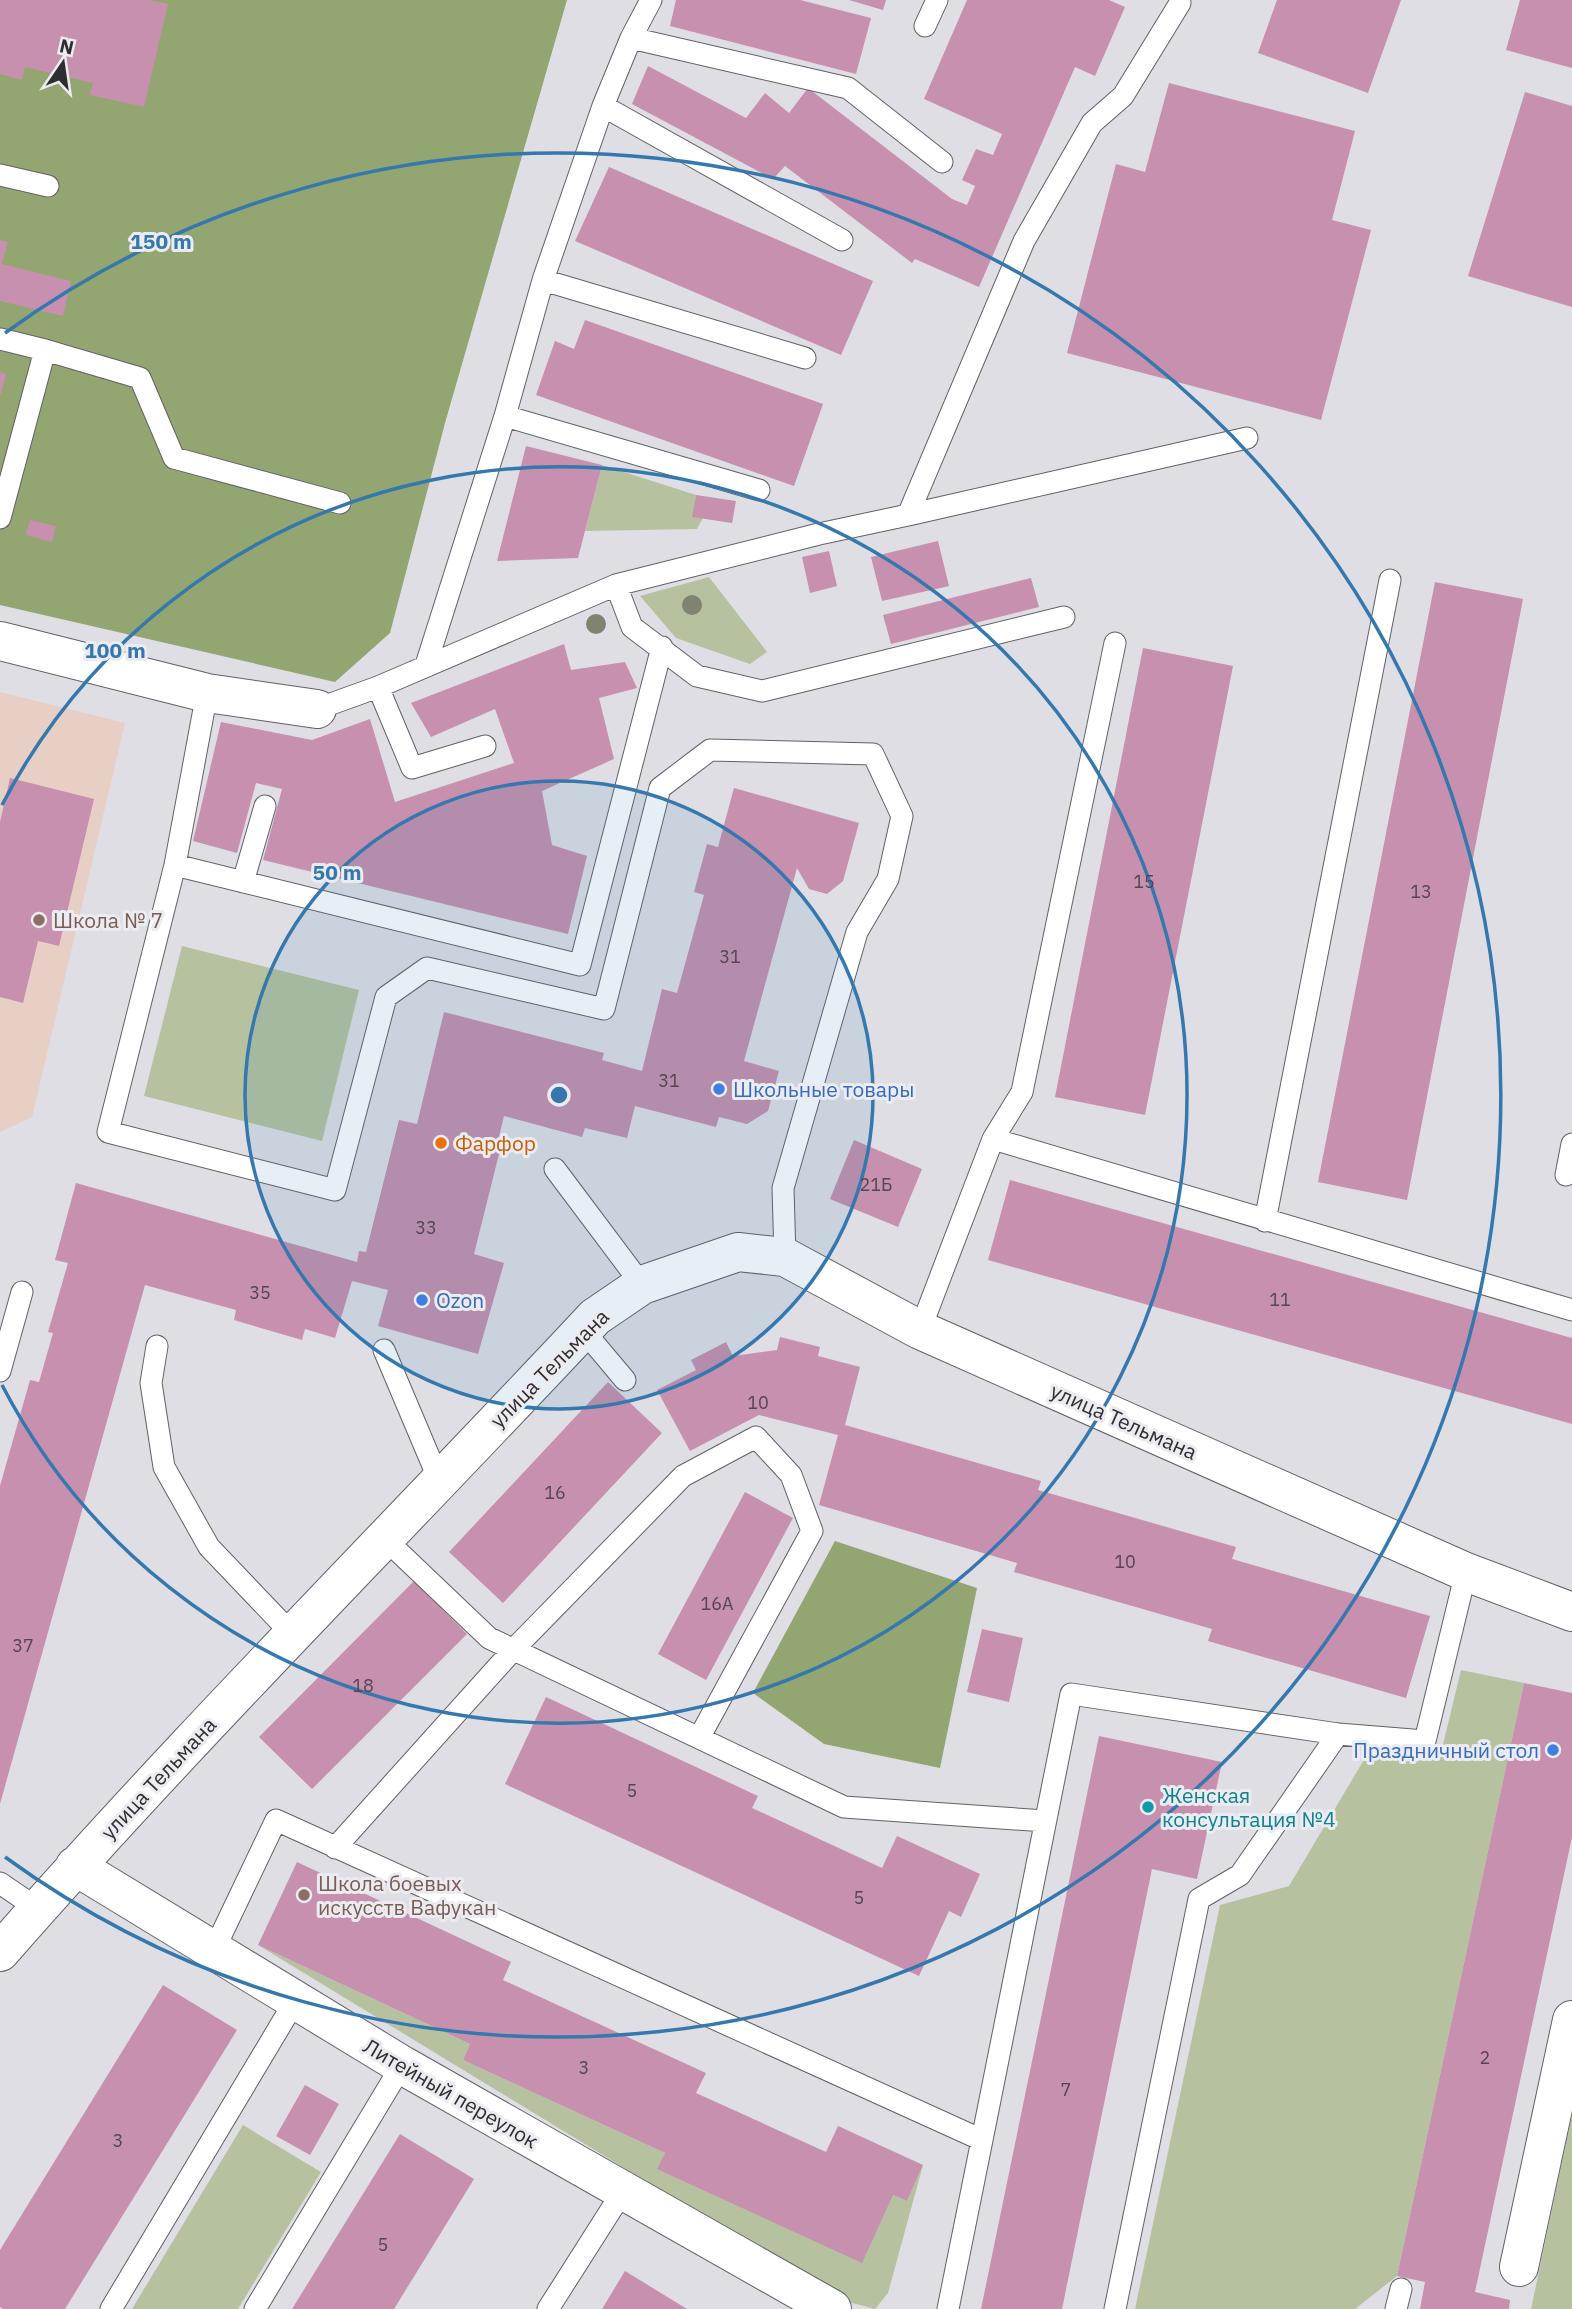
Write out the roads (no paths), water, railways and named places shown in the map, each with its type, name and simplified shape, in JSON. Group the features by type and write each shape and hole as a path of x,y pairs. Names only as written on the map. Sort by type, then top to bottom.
{"street":[{"path":"0,641 207,693 317,709"},
{"name":"улица Тельмана","path":"0,1952 75,1867 292,1634 595,1317 642,1285 738,1252 785,1257 920,1330 1466,1573 1570,1604"},
{"name":"Литейный переулок","path":"75,1867 402,2065 832,2309"},
{"path":"1519,2267 1572,2020"}],"lane":[{"path":"426,666 505,416 543,280 604,106 631,38 651,0"},
{"path":"925,26 937,0"},
{"path":"908,515 1024,242 1092,123 1123,96 1180,3"},
{"path":"631,38 848,88 942,162"},
{"path":"604,106 842,240"},
{"path":"0,175 48,186"},
{"path":"543,280 805,358"},
{"path":"0,339 140,378 174,458 340,503"},
{"path":"0,518 46,350"},
{"path":"505,416 759,490"},
{"path":"317,709 378,687 617,585 819,534 1247,438"},
{"path":"1265,1221 1390,579"},
{"path":"617,585 632,627 697,676 762,691 1064,617"},
{"path":"920,1330 993,1139 1022,1093 1115,643"},
{"path":"174,865 580,965 662,647"},
{"path":"378,687 412,768 485,746"},
{"path":"207,693 174,865 108,1132 335,1190 386,997 427,968 604,1009 660,788 710,750 873,754 902,816 888,879 857,932 783,1188 785,1257"},
{"path":"243,882 265,806"},
{"path":"993,1139 1572,1310"},
{"path":"1566,1175 1572,1144"},
{"path":"555,1169 642,1285"},
{"path":"0,1371 22,1292"},
{"path":"583,1330 625,1380"},
{"path":"157,1346 151,1383 164,1467 209,1547 292,1634"},
{"path":"384,1350 439,1480"},
{"path":"335,1848 513,1650 683,1476 756,1437 791,1475 812,1531 699,1738"},
{"path":"384,1538 489,1638 845,1807 1045,1821"},
{"path":"948,2309 1071,1694 1338,1734 1424,1741 1466,1573"},
{"path":"1115,2309 1199,1899 1240,1875 1338,1734"},
{"path":"213,1952 276,1820 982,2140"},
{"path":"0,1882 38,1909"},
{"path":"111,2309 295,2001"},
{"path":"255,2309 402,2065"},
{"path":"548,2309 624,2191"}],"place":[{"name":"Школа № 7","path":"39,920"},
{"name":"Школьные товары","path":"719,1089"},
{"name":"Фарфор","path":"441,1143"},
{"name":"Ozon","path":"422,1300"},
{"name":"Праздничный стол","path":"1553,1750"},
{"name":"Женская консультация №4","path":"1148,1807"},
{"name":"Школа боевых искусств Вафукан","path":"304,1895"}]}
